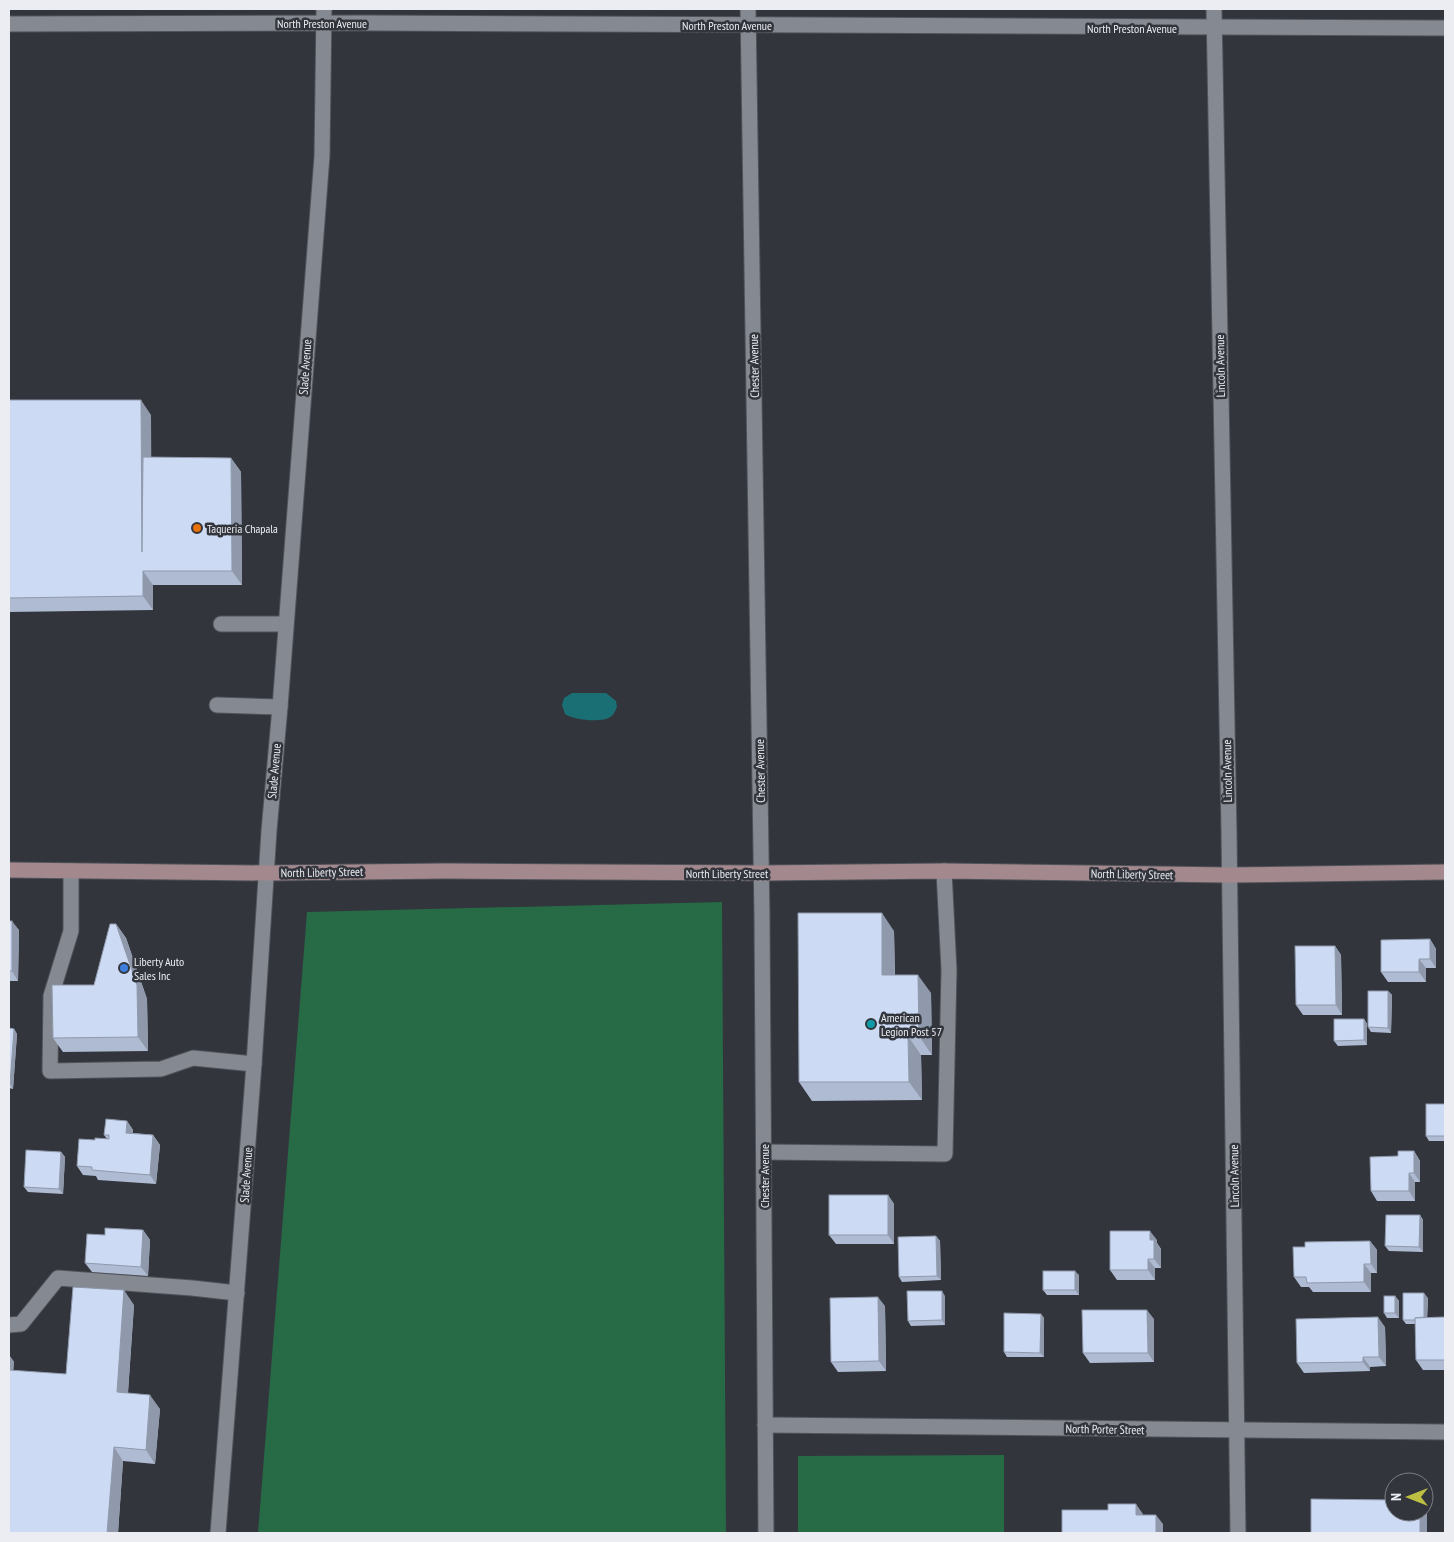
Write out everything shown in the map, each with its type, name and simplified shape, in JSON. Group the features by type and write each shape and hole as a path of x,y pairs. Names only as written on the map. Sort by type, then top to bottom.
{"main road":[{"name":"North Liberty Street","path":"9,870 266,873 455,871 944,872 1229,875 1445,872"}],"street":[{"name":"Chester Avenue","path":"748,9 761,873 766,1533"},
{"name":"Lincoln Avenue","path":"1214,9 1238,1533"},
{"name":"North Preston Avenue","path":"9,24 324,16 748,25 1445,28"},
{"name":"Slade Avenue","path":"218,1533 254,1064 266,873 322,156 324,16"},
{"path":"221,624 285,624"},
{"path":"217,705 280,706"},
{"path":"72,871 71,931 51,996 50,1071 160,1069 194,1058 254,1064"},
{"path":"764,1152 945,1154 949,970 944,872"},
{"path":"9,1325 21,1324 58,1278 237,1293"},
{"name":"North Porter Street","path":"765,1425 1445,1432"}],"green space":[{"path":"722,902 726,1533 258,1533 307,912"},
{"path":"1004,1455 1004,1533 798,1533 798,1456"}],"water":[{"path":"572,693 606,693 616,701 617,707 612,715 606,719 588,720 574,718 565,714 562,705 564,698"}],"building":[{"path":"9,400 141,400 142,552 143,457 231,458 232,571 143,571 143,596 9,598"},
{"name":"American Legion Post 57","path":"798,913 882,913 882,975 918,975 919,1036 908,1036 909,1082 799,1082"},
{"path":"9,921 12,921 12,971 9,971"},
{"name":"Liberty Auto Sales Inc","path":"110,924 116,924 137,985 138,1037 53,1038 52,985 94,985"},
{"path":"1430,939 1430,959 1419,959 1419,972 1381,972 1381,940"},
{"path":"1295,946 1335,946 1336,1005 1296,1005"},
{"path":"1368,991 1388,991 1388,1028 1368,1027"},
{"path":"1334,1019 1364,1019 1364,1040 1334,1041"},
{"path":"9,1028 14,1029 10,1084 9,1084"},
{"path":"1426,1104 1445,1104 1445,1136 1426,1136"},
{"path":"106,1119 127,1121 126,1133 153,1135 150,1175 92,1170 92,1167 77,1166 79,1139 109,1139 109,1135 104,1135"},
{"path":"26,1150 61,1152 59,1189 24,1187"},
{"path":"1398,1151 1414,1151 1414,1173 1409,1173 1409,1191 1371,1191 1370,1157 1398,1156"},
{"path":"829,1195 888,1195 888,1235 829,1235"},
{"path":"1386,1215 1420,1215 1419,1247 1385,1246"},
{"path":"105,1228 143,1230 141,1267 85,1263 87,1234 105,1235"},
{"path":"1110,1231 1150,1231 1150,1240 1154,1240 1154,1259 1148,1259 1148,1270 1110,1270"},
{"path":"936,1236 937,1276 899,1277 898,1237"},
{"path":"1370,1241 1371,1264 1364,1264 1364,1282 1307,1283 1306,1277 1294,1277 1293,1247 1305,1247 1305,1242"},
{"path":"1043,1271 1075,1271 1075,1290 1043,1290"},
{"path":"73,1287 124,1290 117,1392 150,1395 146,1450 114,1447 107,1533 9,1533 9,1370 66,1374"},
{"path":"907,1291 942,1291 942,1320 908,1321"},
{"path":"1403,1293 1424,1293 1424,1317 1415,1318 1415,1320 1403,1320"},
{"path":"1384,1296 1395,1296 1395,1313 1384,1313"},
{"path":"878,1297 879,1361 831,1362 830,1298"},
{"path":"1082,1310 1147,1310 1148,1353 1083,1353"},
{"path":"1004,1313 1041,1314 1040,1353 1004,1352"},
{"path":"1378,1317 1379,1357 1363,1357 1363,1362 1297,1363 1296,1319"},
{"path":"1445,1317 1445,1360 1416,1360 1415,1318"},
{"path":"1311,1499 1384,1500 1384,1522 1420,1522 1420,1533 1311,1533"},
{"path":"1108,1504 1136,1504 1136,1515 1156,1515 1156,1533 1062,1533 1062,1510 1108,1510"}],"place":[{"name":"Taqueria Chapala","path":"197,528"},
{"name":"Liberty Auto Sales Inc","path":"124,968"},
{"name":"American Legion Post 57","path":"871,1024"}]}
